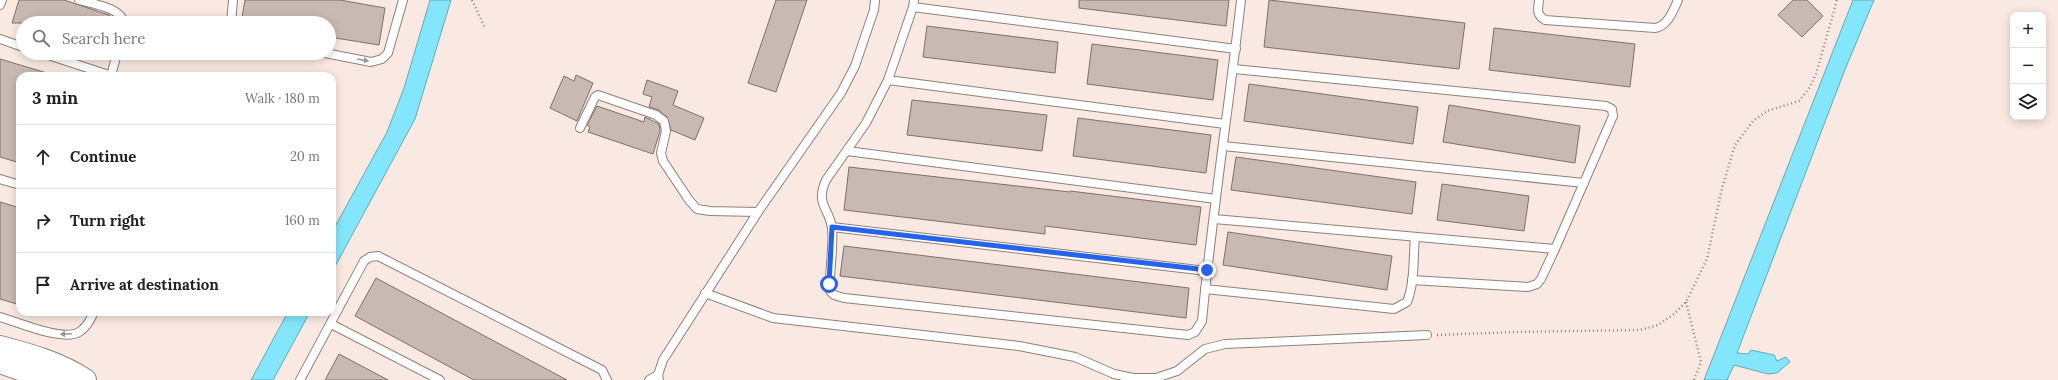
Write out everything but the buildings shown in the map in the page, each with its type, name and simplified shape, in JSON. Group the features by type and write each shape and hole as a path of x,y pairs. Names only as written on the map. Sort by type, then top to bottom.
{"street":[{"path":"0,347 42,359 70,370 85,380"},
{"path":"0,362 52,380"}],"lane":[{"path":"0,6 2,0"},
{"path":"79,0 117,12 121,16"},
{"path":"232,16 233,0"},
{"path":"336,55 371,62 382,59 388,53 401,0"},
{"path":"649,380 659,378 662,360 758,212 841,93 855,66 874,10 875,0"},
{"path":"1236,49 914,4 888,80 866,123 822,187 821,196 832,227 830,291 834,295 844,298 1188,335 1195,332 1202,321 1216,199 1234,69 1241,0"},
{"path":"1539,0 1539,16 1545,20 1655,28 1661,27 1666,23 1678,0"},
{"path":"0,39 16,45"},
{"path":"63,60 100,72"},
{"path":"113,72 115,60"},
{"path":"1234,69 1606,106 1612,109 1613,116 1555,249 1541,279 1537,284 1528,287 1412,280"},
{"path":"888,80 1226,124"},
{"path":"580,128 595,97 598,95 656,115 664,121 666,131 661,152 663,161 688,200 697,209 710,211 758,212"},
{"path":"1223,146 1584,183"},
{"path":"847,152 1216,199"},
{"path":"0,179 16,184"},
{"path":"1214,219 1555,249"},
{"path":"832,227 1207,270"},
{"path":"1205,289 1394,309 1407,302 1412,280 1414,237"},
{"path":"336,314 364,261 370,257 378,256 602,370 606,380"},
{"path":"705,293 773,318 1019,346 1075,357 1114,374 1133,378 1156,378 1177,372 1205,349 1225,344 1427,335"},
{"path":"0,317 59,334 72,334 79,332 84,328 92,316"},
{"path":"300,380 335,316"},
{"path":"331,324 440,380"}],"path":[{"path":"472,0 485,28"},
{"path":"1427,335 1640,330 1658,325 1674,314 1686,302 1707,260 1722,188 1735,145 1753,121 1767,111 1799,101 1810,87 1816,74 1837,0"},
{"path":"1686,302 1702,362 1694,380"}],"water":[{"path":"430,0 451,0 415,119 336,265 336,225 387,132 404,88"},
{"path":"1853,0 1874,0 1844,72 1737,353 1748,354 1751,350 1774,355 1777,361 1786,357 1790,362 1777,373 1768,374 1734,365 1727,380 1704,380"},
{"path":"286,316 308,316 273,380 251,380"}],"route":[{"path":"829,284 832,227 1207,270"}]}
